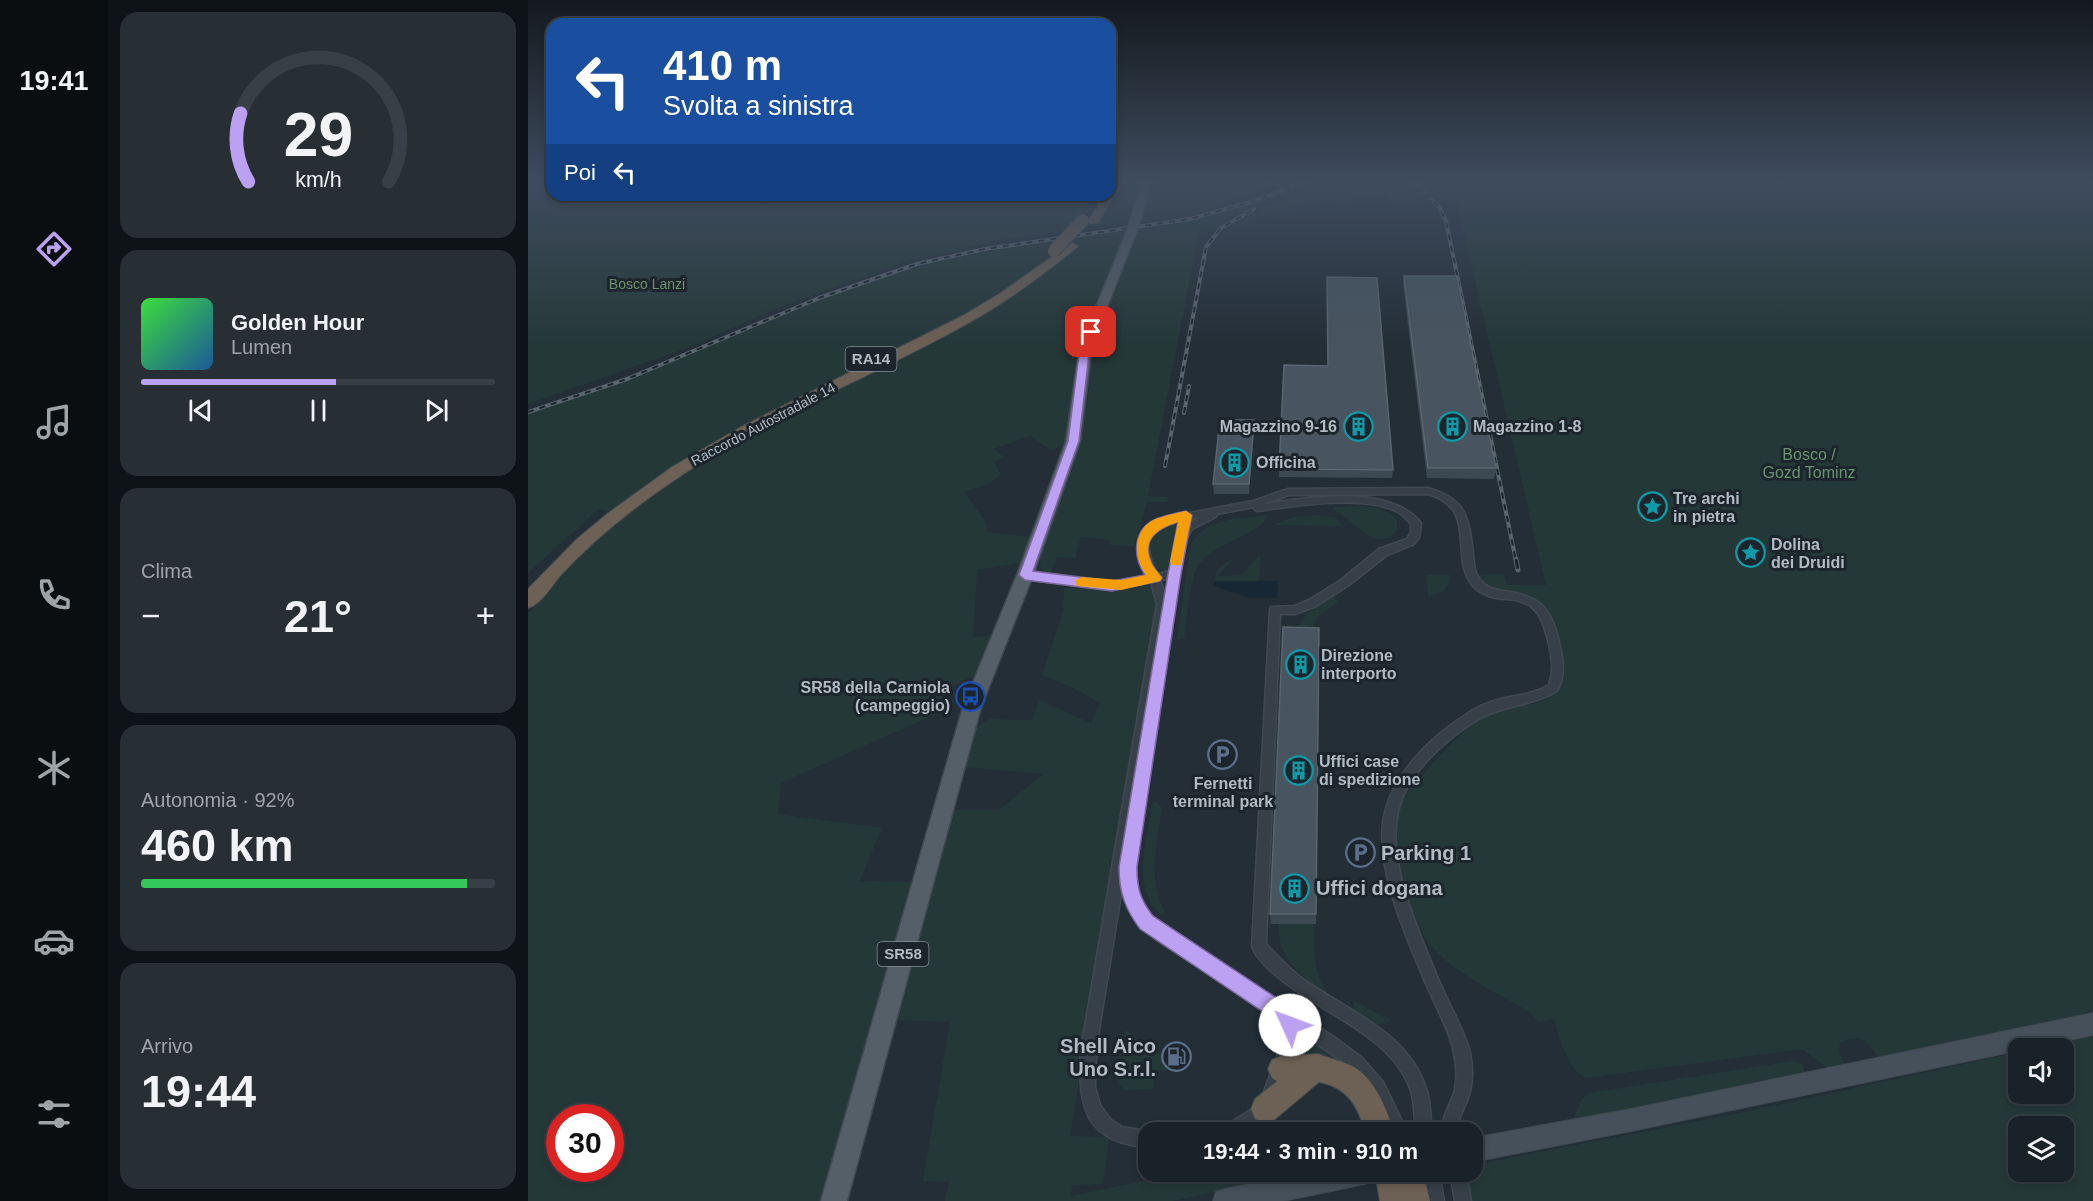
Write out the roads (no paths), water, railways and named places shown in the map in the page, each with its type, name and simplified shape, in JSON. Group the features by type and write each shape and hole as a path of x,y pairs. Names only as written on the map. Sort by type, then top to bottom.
{"highway":[{"name":"Raccordo Autostradale 14","path":"528,582 553,557 686,459 768,409 960,315 1005,287 1072,235"},
{"name":"Raccordo Autostradale 14","path":"686,459 968,320 1028,281 1072,246 1079,235"},
{"name":"Raccordo Autostradale 14","path":"528,601 613,512"},
{"path":"1281,1069 1318,1067 1336,1071 1348,1079 1367,1102 1376,1122"},
{"path":"1265,1109 1299,1079 1318,1067"},
{"path":"1391,1182 1395,1201"},
{"path":"1411,1182 1415,1201"}],"main road":[{"name":"SR58","path":"834,1201 972,707 1025,575 1073,441 1086,346 1130,235"}],"street":[{"path":"1138,1138 1125,1137 1101,1124 1094,1112 1086,1083 1105,947 1162,604 1162,595 1155,578 1144,564 1142,549 1145,538 1156,524 1186,515 1254,504 1296,491 1436,492 1453,501 1460,510 1470,572 1478,588 1497,595 1528,600 1542,609 1546,616 1558,664 1558,680 1553,688 1533,698 1490,707 1463,723 1439,743 1415,769 1398,795 1391,815 1390,844 1395,877 1416,944 1452,1026 1465,1070 1461,1096 1449,1122"},
{"path":"1180,542 1189,527 1206,517 1295,502 1386,504 1405,512 1416,523 1417,530 1414,538 1406,546 1384,552 1354,576 1310,605 1299,609 1275,610 1259,947 1270,963 1298,986 1377,1035 1392,1047 1412,1074 1419,1092 1423,1122"},
{"path":"1186,515 1174,574 1128,867 1130,896 1140,915 1163,936 1329,1042 1368,1074 1385,1101 1394,1122"},
{"path":"1025,575 1112,586 1174,574"},
{"path":"1246,1122 1265,1109 1290,1040 1291,1019"},
{"path":"1483,1148 1631,1120 2093,1024"},
{"path":"1225,1201 1317,1182"},
{"path":"1433,1182 1436,1201"},
{"path":"1460,1182 1463,1201"}],"water":[{"path":"1214,581 1278,581 1277,598 1249,598 1214,586"}],"railway":[{"path":"528,412 627,379 819,298 917,264 985,249 1080,235"},
{"path":"1165,466 1206,247 1215,235"},
{"path":"1449,235 1516,561"},
{"path":"1184,413 1189,386"},
{"path":"1516,559 1518,570"}],"place":[{"name":"Magazzino 9-16","path":"1358,426"},
{"name":"Magazzino 1-8","path":"1452,426"},
{"name":"Officina","path":"1235,462"},
{"name":"Tre archi in pietra","path":"1652,507"},
{"name":"Dolina dei Druidi","path":"1750,553"},
{"name":"Direzione interporto","path":"1300,664"},
{"name":"SR58 della Carniola (campeggio)","path":"971,696"},
{"name":"Fernetti terminal park","path":"1223,755"},
{"name":"Uffici case di spedizione","path":"1298,770"},
{"name":"Parking 1","path":"1360,853"},
{"name":"Uffici dogana","path":"1295,888"},
{"name":"Shell Aico Uno S.r.l.","path":"1177,1057"}],"park label":[{"name":"Bosco Lanzi","path":"647,284"},
{"name":"Bosco / Gozd Tominz","path":"1809,463"}]}
